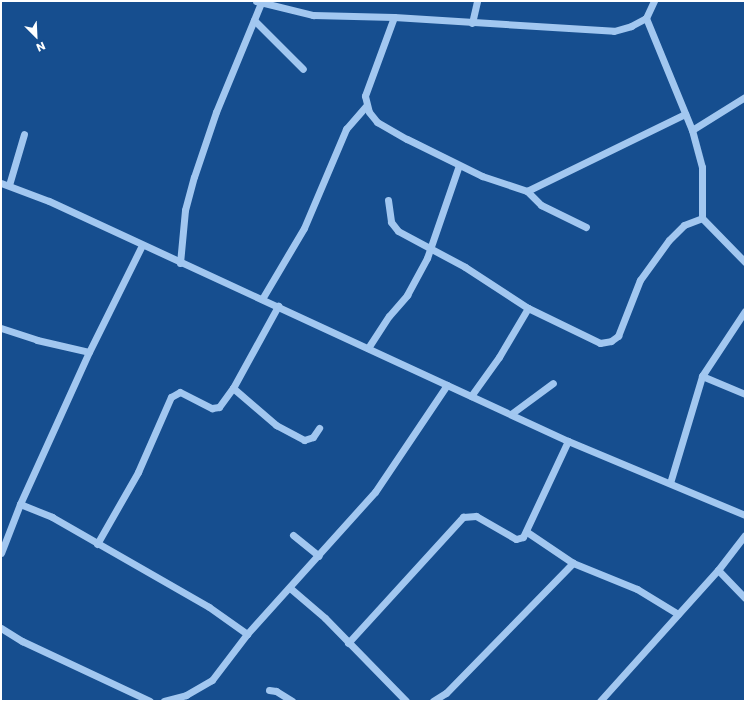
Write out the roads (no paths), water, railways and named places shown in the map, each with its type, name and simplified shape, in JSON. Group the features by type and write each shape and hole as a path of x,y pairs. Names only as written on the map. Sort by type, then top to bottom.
{"street":[{"path":"472,23 477,1"},
{"path":"180,263 185,210 194,177 216,112 254,20 259,2 313,15 394,17 614,32 631,26 646,18 654,1"},
{"path":"394,17 365,96 366,106 377,122 482,176 527,191 542,205 586,227"},
{"path":"646,18 692,130 702,167 702,218 745,262"},
{"path":"254,20 303,69"},
{"path":"692,130 745,97"},
{"path":"262,299 304,228 346,129 366,106"},
{"path":"527,191 685,114"},
{"path":"9,185 24,134"},
{"path":"368,348 389,316 407,295 430,247 459,165"},
{"path":"1,183 9,185 278,306 568,441 745,515"},
{"path":"388,200 391,222 398,231 430,247 528,308 600,343 611,341 618,336 640,280 665,246 684,225 702,218"},
{"path":"1,553 20,504 89,352 142,245"},
{"path":"96,544 138,472 171,397 180,392 212,408 219,407 234,388 278,306"},
{"path":"471,396 499,357 528,308"},
{"path":"670,484 702,376 745,311"},
{"path":"1,328 37,340 89,352"},
{"path":"702,376 745,394"},
{"path":"511,414 553,384"},
{"path":"164,701 186,695 212,680 247,634 319,556 375,492 447,385"},
{"path":"234,388 276,425 304,440 313,437 319,428"},
{"path":"348,643 463,517 469,514 476,516 516,539 527,532 568,441"},
{"path":"20,504 52,517 96,544 209,607 247,634"},
{"path":"527,532 573,563 637,589 678,614"},
{"path":"293,535 319,556"},
{"path":"600,701 718,570 745,535"},
{"path":"433,701 446,693 573,563"},
{"path":"718,570 745,598"},
{"path":"290,588 325,618 406,701"},
{"path":"1,628 22,641 150,701"},
{"path":"269,690 276,691 292,701"}]}
